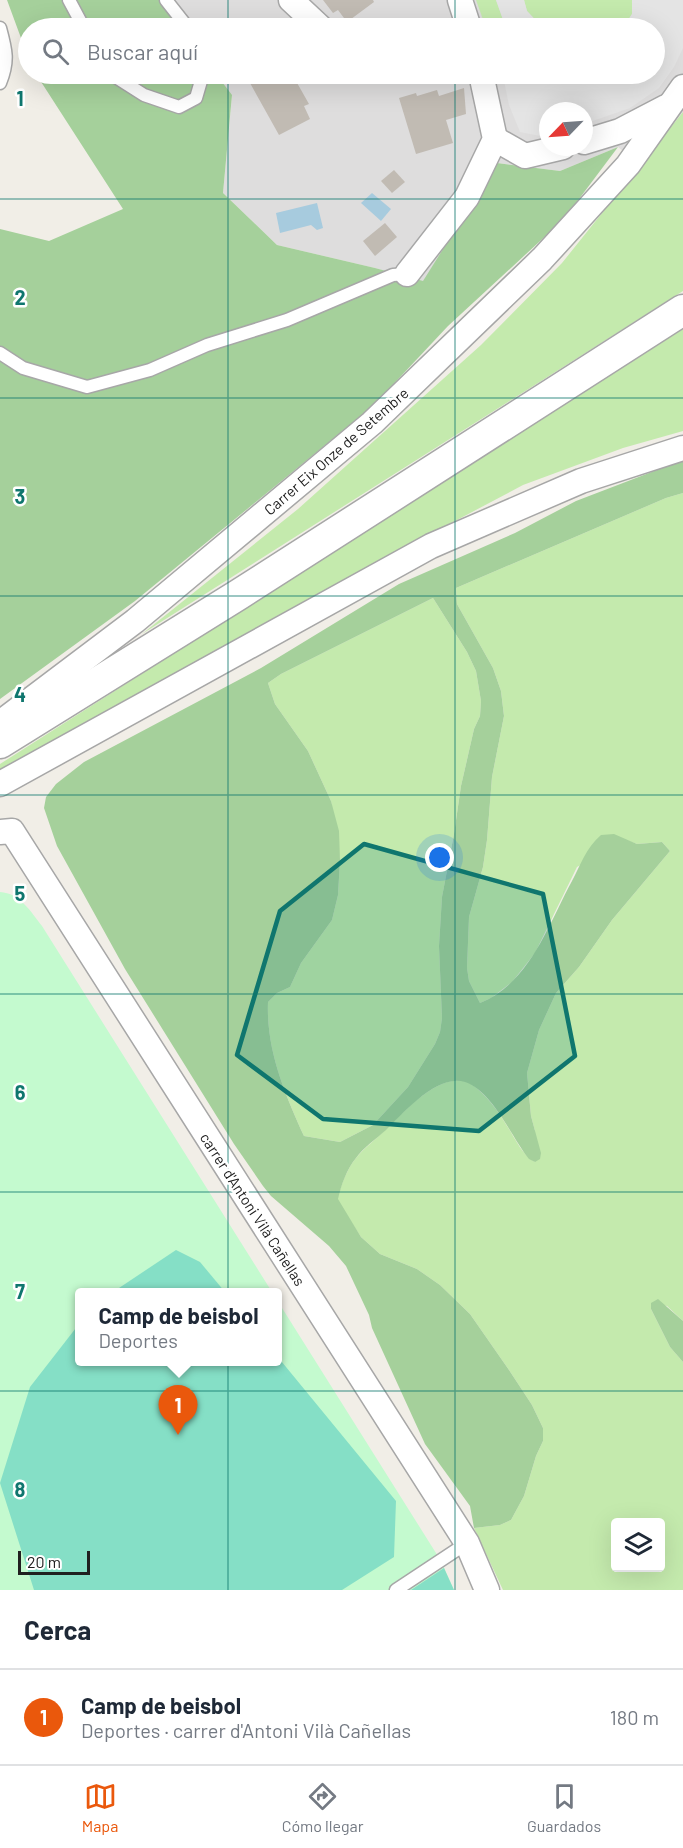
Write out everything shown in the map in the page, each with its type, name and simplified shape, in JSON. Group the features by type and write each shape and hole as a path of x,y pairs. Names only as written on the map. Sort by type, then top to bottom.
{"street":[{"path":"291,0 310,18"},
{"path":"460,0 466,18"},
{"path":"407,274 467,197 495,139 484,84"},
{"path":"593,139 620,131 677,96"},
{"name":"Carrer Eix Onze de Setembre","path":"0,723 135,621 372,423 542,259 628,165 677,96"},
{"path":"495,139 525,156 539,153"},
{"path":"0,743 238,595 683,310"},
{"path":"0,784 431,546 581,481 683,448"},
{"name":"carrer d'Antoni Vilà Cañellas","path":"6,832 467,1544 486,1590"}],"lane":[{"path":"69,0 79,18"},
{"path":"166,0 180,18"},
{"path":"0,28 7,63 0,83"},
{"path":"126,84 144,96 180,107 196,98 200,84"},
{"path":"0,353 23,368 87,387 150,370 207,345 287,320 393,275 407,274"},
{"path":"396,1590 467,1544"}],"highlighted area":[{"path":"364,844 543,894 575,1056 479,1131 323,1119 237,1055 280,911"}],"shaded area":[{"path":"163,0 683,0 683,112 640,165 618,147 560,171 497,163 423,282 277,245 223,193 232,96 223,84 665,84 665,18 176,18"},
{"path":"496,0 524,0 527,11 534,18 502,18"},
{"path":"632,0 683,0 683,48 665,80 665,18 629,18 632,14"},
{"path":"505,84 662,84 630,108 593,121 593,102 539,102 539,136 520,132 509,105"}],"green space":[{"path":"7,0 163,0 176,18 18,18 18,30"},
{"path":"476,0 496,0 502,18 482,18"},
{"path":"524,0 632,0 632,14 629,18 534,18 527,11"},
{"path":"42,84 224,84 232,95 223,193 277,245 423,281 497,163 560,171 618,147 564,219 448,326 373,406 135,601 0,699 0,229 49,241 123,209"},
{"path":"683,112 683,291 142,634 298,509 481,345 562,263"},
{"path":"683,329 683,431 623,448 523,485 342,581 0,771 0,764"},
{"path":"683,460 683,493 666,498 456,588 457,604 493,668 501,691 504,716 492,777 483,867 469,917 467,968 469,981 480,1003 497,994 512,982 525,967 546,934 584,856 601,835 614,834 637,844 662,842 670,851 612,920 579,967 556,993 539,1030 527,1073 531,1116 541,1153 540,1159 535,1162 529,1159 493,1105 475,1087 465,1082 444,1083 411,1105 363,1150 347,1172 338,1199 361,1237 380,1254 417,1269 440,1285 470,1314 532,1405 543,1428 543,1441 524,1496 511,1520 500,1525 474,1528 470,1506 425,1444 346,1266 329,1246 271,1196 234,1144 125,969 57,846 44,808 46,797 56,784 84,762 261,668 399,584 515,533 576,501","holes":["433,598 467,652 476,671 481,701 480,716 474,729 461,786 442,897 439,946 442,1018 440,1032 408,1087 373,1125 340,1142 304,1136 278,1071 270,1037 268,1002 277,993 290,987 301,963 332,920 338,895 339,831 331,801 308,751 275,704 268,683 281,674"]},
{"path":"683,493 683,1321 667,1306 651,1303 651,1309 670,1347 683,1362 683,1590 503,1590 474,1528 500,1525 511,1520 524,1496 543,1441 543,1428 532,1405 470,1314 440,1285 417,1269 380,1254 361,1237 337,1200 347,1172 359,1154 423,1095 448,1082 460,1080 471,1084 482,1093 500,1115 523,1151 535,1162 535,1131 531,1116 527,1073 539,1030 556,993 579,967 612,920 670,851 662,842 637,844 626,840 577,867 535,953 512,982 491,998 480,1003 469,981 467,968 469,917 483,867 492,777 504,716 501,691 493,668 457,604 456,588 666,498"},
{"path":"433,598 467,652 476,671 481,701 480,716 474,729 461,786 442,897 439,946 442,1018 440,1032 408,1087 373,1125 340,1142 304,1136 278,1071 270,1037 268,1002 277,993 290,987 301,963 332,920 338,895 340,860 331,801 308,751 275,704 268,683 281,674"},
{"path":"0,892 19,900 42,926 269,1288 75,1288 75,1366 282,1366 282,1308 441,1561 454,1590 0,1590"},
{"path":"176,1250 200,1262 222,1288 119,1288"},
{"path":"658,1299 683,1321 683,1362 670,1347 651,1309 651,1303"},
{"path":"75,1329 75,1366 282,1366 282,1362 396,1501 394,1557 342,1590 34,1590 0,1483 30,1387"},
{"path":"444,1568 454,1590 411,1590"}],"water":[{"path":"372,193 391,209 381,221 361,203"},
{"path":"317,203 323,228 317,230 311,225 280,233 276,213"}],"building":[{"path":"323,0 373,0 374,2 352,18 344,18 338,10 333,13"},
{"path":"251,84 298,84 309,104 304,106 310,119 279,135"},
{"path":"464,88 466,114 446,120 453,143 416,154 399,98 437,90 439,96"},
{"path":"394,170 405,182 392,193 381,181"},
{"path":"385,223 397,237 375,256 363,241"}],"place":[{"name":"Camp de beisbol","path":"178,1435"}]}
